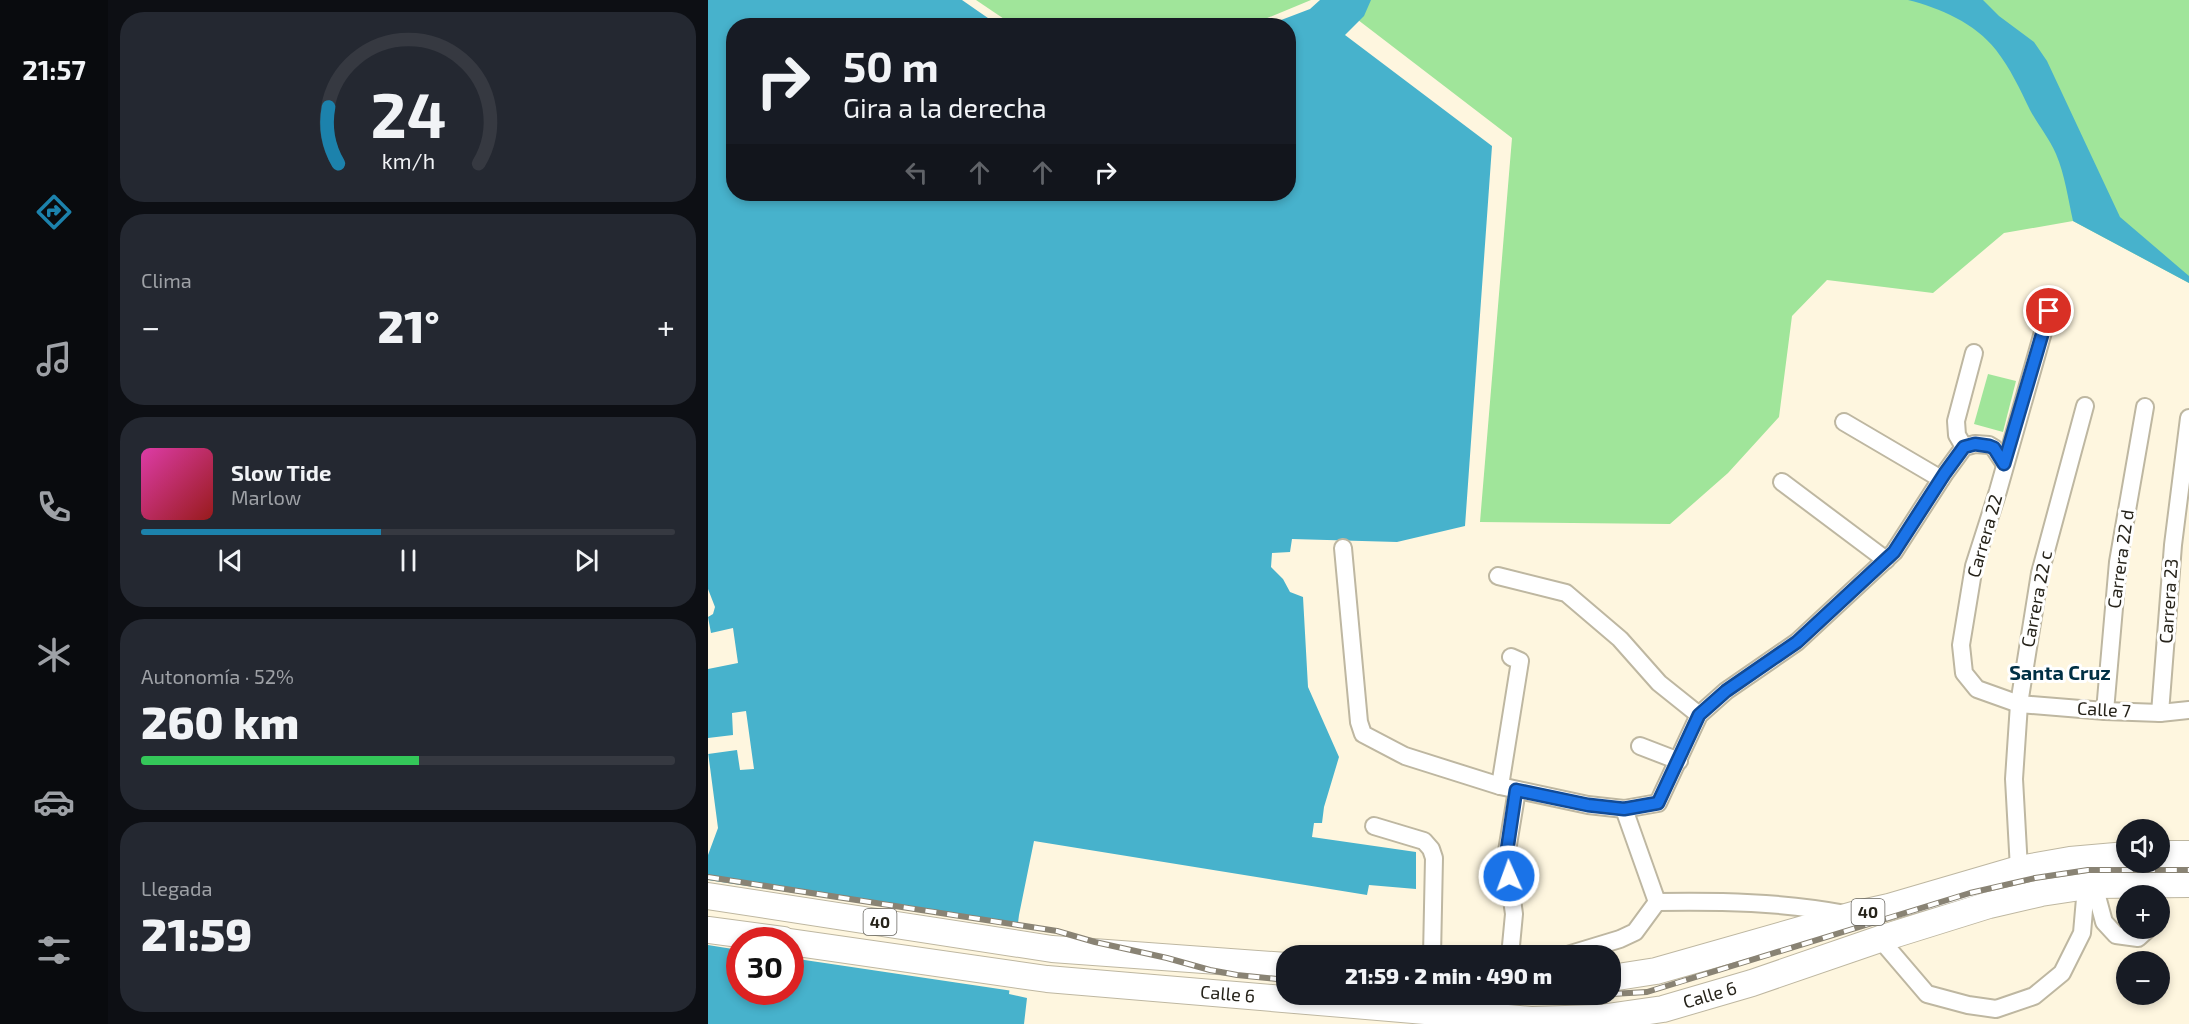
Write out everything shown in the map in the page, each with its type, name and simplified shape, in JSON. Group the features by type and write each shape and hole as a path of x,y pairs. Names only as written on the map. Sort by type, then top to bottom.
{"highway":[{"path":"2170,854 2189,854"},
{"name":"Calle 6","path":"1621,976 1656,971 2019,869 2070,860 2116,856"},
{"name":"Calle 6","path":"2170,888 2189,884"},
{"name":"Calle 6","path":"804,944 1047,979 1488,1020 1600,1021 1665,1017 1752,982 1989,905 2041,893 2090,886 2116,887"},
{"name":"Calle 6","path":"708,896 1052,949 1276,965"},
{"path":"708,930 726,932"}],"street":[{"name":"Carrera 22","path":"2019,704 1977,689 1964,673 1960,645 1974,566 1998,491 2049,311"},
{"path":"1964,447 1958,435 1956,421 1974,353"},
{"name":"Carrera 22 c","path":"2019,869 2014,779 2019,704 2040,573 2085,406"},
{"name":"Carrera 22 d","path":"2105,711 2118,562 2145,407"},
{"name":"Carrera 23","path":"2160,713 2173,545 2189,418"},
{"path":"1844,422 1941,479"},
{"path":"1343,548 1359,722 1363,734 1405,756 1508,788 1588,805 1624,809 1658,803 1699,715 1726,691 1797,642 1894,552 1964,447 1975,444 1994,448 2004,464"},
{"path":"1782,482 1886,560"},
{"path":"1498,576 1566,593 1583,605 1620,639 1659,683 1699,715"},
{"path":"1511,657 1520,661 1508,788 1506,857 1514,914 1511,945"},
{"name":"Calle 7","path":"2019,704 2160,713 2189,710"},
{"path":"1640,746 1679,761"},
{"path":"1624,809 1657,902"},
{"path":"1374,826 1424,841 1431,849 1434,858 1432,945"},
{"path":"2090,886 2104,922 2116,935"},
{"path":"1880,939 1927,994 1968,1005 1996,1009 2034,996 2062,974 2082,933 2090,886"},
{"path":"1657,902 1739,902 1807,907 1853,915"},
{"path":"1600,945 1635,932 1657,902"}],"green space":[{"path":"976,0 1311,0 1267,18 1003,18"},
{"path":"1332,0 2189,0 2189,283 2073,221 2004,233 1933,293 1827,280 1792,316 1779,417 1728,473 1670,524 1480,522 1512,138"},
{"path":"1988,374 2016,381 2003,432 1974,424"}],"water":[{"path":"708,0 962,0 988,18 726,18 726,201 1296,201 1296,18 1286,18 1310,9 1320,0 1371,0 1364,16 1345,35 1492,146 1465,526 1397,542 1292,539 1290,552 1272,553 1271,567 1283,579 1290,592 1303,597 1308,687 1339,757 1324,807 1322,823 1314,823 1312,837 1416,852 1416,889 1369,885 1367,895 1034,841 1019,915 1009,994 1027,998 1024,1024 708,1024 708,855 718,828 708,752 708,669 738,663 733,628 711,633 708,617 713,614 715,607 708,589"},
{"path":"1908,0 1983,0 1999,16 2034,42 2047,61 2120,217 2189,276 2189,283 2073,221 2056,154 1996,50 1988,40 1967,24 1932,7"}],"pier":[{"path":"746,711 754,769 740,770 737,750 708,754 708,738 733,735 732,713"},
{"path":"708,880 1021,927 1013,991 804,960 804,927 726,927 726,948 708,945"}],"railway":[{"path":"1621,993 1647,992 1970,893 2035,878 2088,870 2189,870"},
{"path":"708,877 1057,931 1210,970 1276,979"}],"district":[{"name":"Santa Cruz","path":"2060,673"}],"route":[{"path":"1509,876 1506,857 1516,790 1588,805 1624,809 1658,803 1699,715 1726,691 1797,642 1894,552 1964,447 1975,444 1994,448 2004,464 2049,311"}]}
